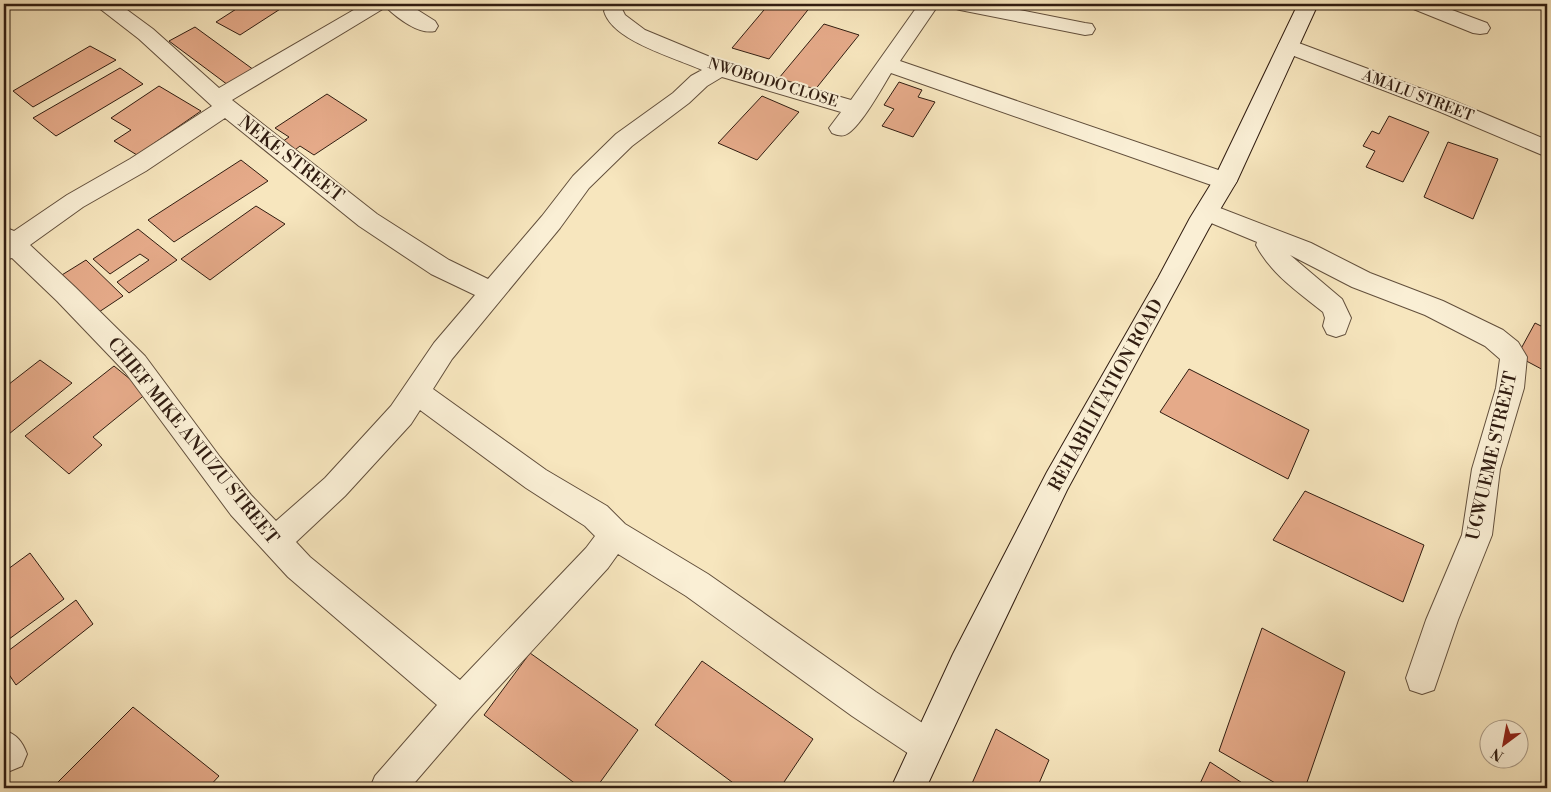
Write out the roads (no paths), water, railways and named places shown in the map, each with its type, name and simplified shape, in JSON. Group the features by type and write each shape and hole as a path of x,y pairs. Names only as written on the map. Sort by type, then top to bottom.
{"street":[{"name":"NEKE STREET","path":"106,4 146,34 221,103 381,229 440,267 492,292"},
{"path":"7,244 75,201 138,165 221,103 378,4"},
{"path":"394,4 428,26"},
{"name":"NWOBODO CLOSE","path":"840,128 857,109 929,4"},
{"path":"960,4 1085,29"},
{"name":"REHABILITATION ROAD","path":"908,788 1057,481 1225,181 1308,4"},
{"path":"1418,4 1447,7 1480,28"},
{"name":"NWOBODO CLOSE","path":"614,11 616,18 624,26 638,35 720,69 857,109"},
{"name":"AMALU STREET","path":"1288,46 1446,106 1547,149"},
{"path":"887,64 1225,181"},
{"path":"275,541 335,487 401,415 443,351 581,182 624,140 680,98 699,81 720,69"},
{"name":"UGWUEME STREET","path":"1207,212 1302,250 1361,280 1434,308 1494,338 1509,350 1514,357 1510,388 1486,469 1477,535 1442,620 1422,678"},
{"path":"1272,239 1268,246 1275,257 1333,306 1338,318 1336,326"},
{"name":"CHIEF MIKE ANIUZU STREET","path":"7,244 66,294 134,364 241,505 299,567 461,703"},
{"path":"416,392 536,479 596,516 614,534 697,585 864,704 927,746"},
{"path":"387,788 461,703 597,558 614,534"}]}
